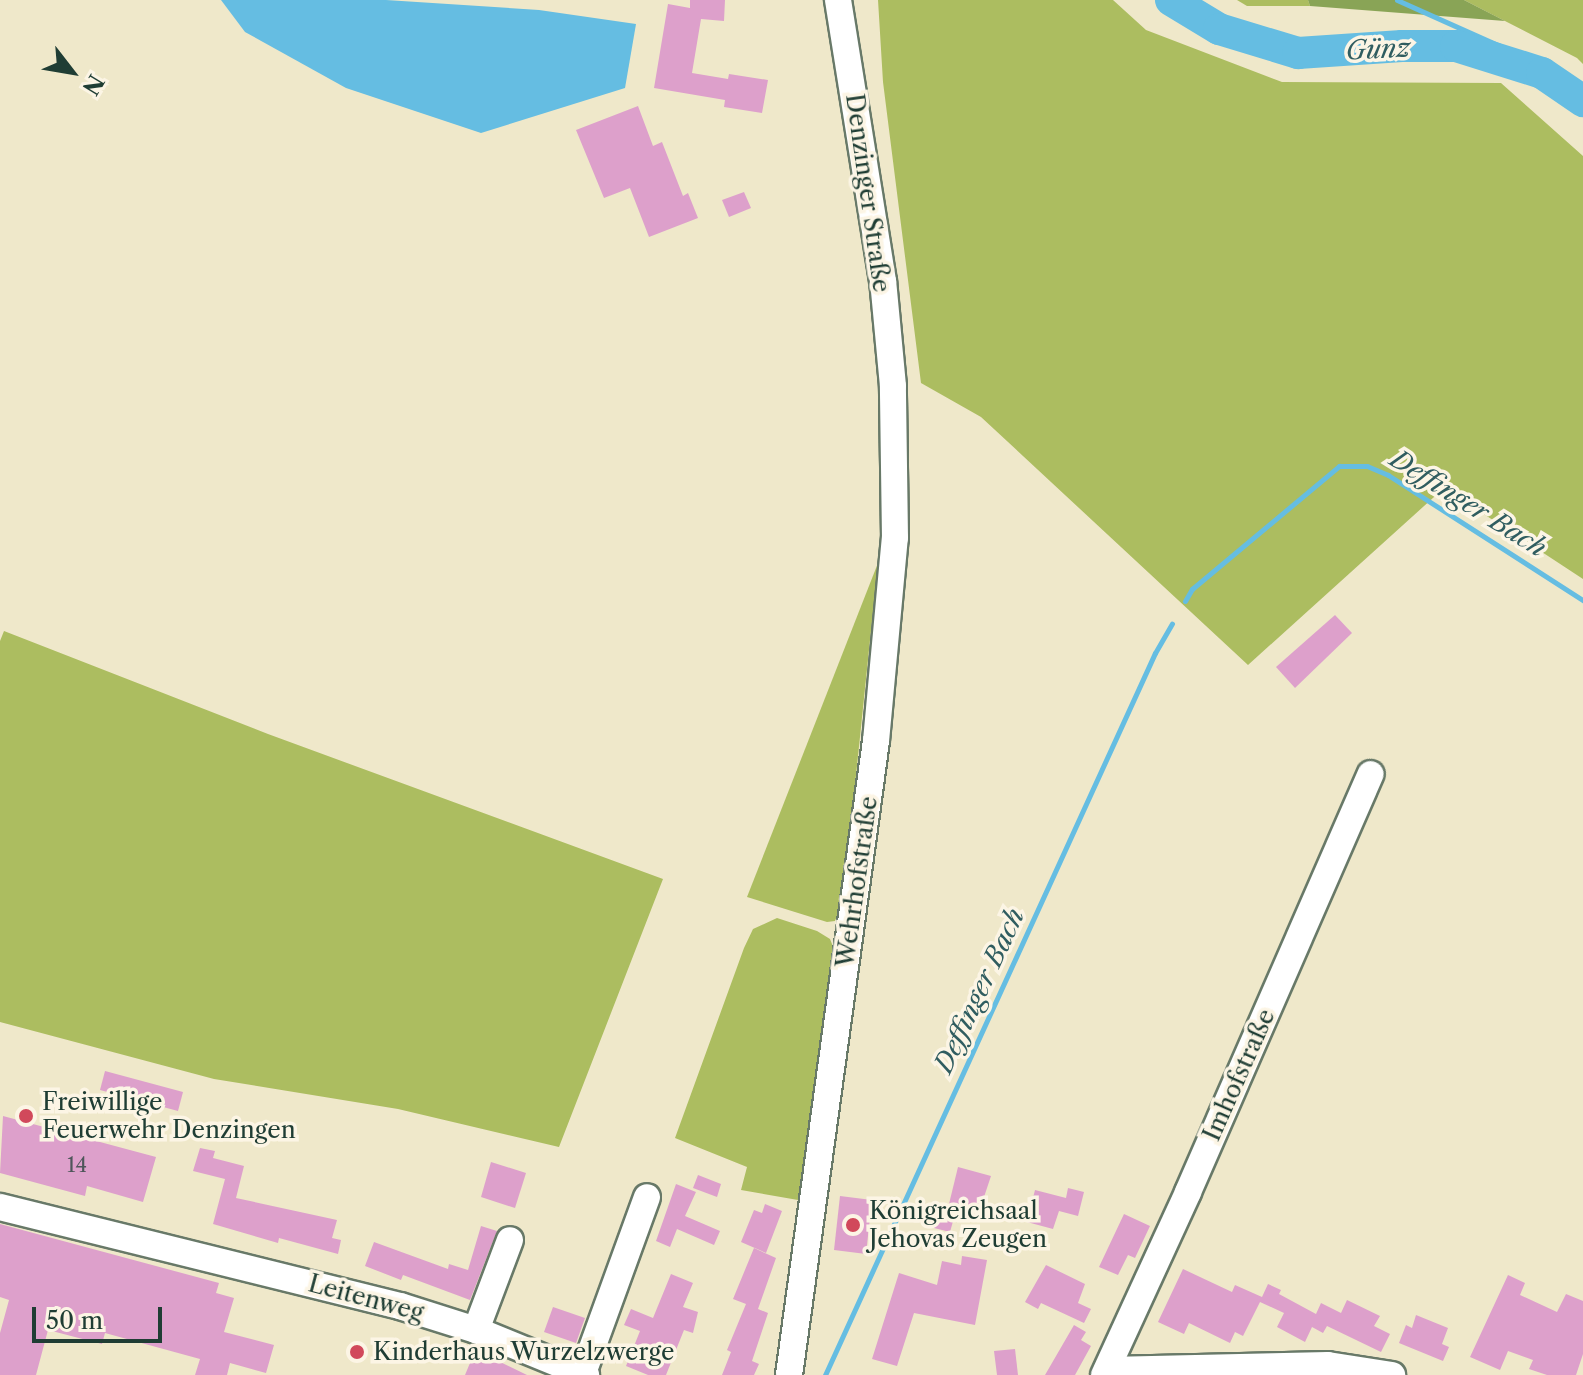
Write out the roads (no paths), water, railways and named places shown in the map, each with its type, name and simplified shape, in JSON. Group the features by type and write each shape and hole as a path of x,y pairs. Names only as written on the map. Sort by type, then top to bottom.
{"street":[{"name":"Denzinger Straße","path":"838,0 883,281 893,386"},
{"name":"Wehrhofstraße","path":"789,1375 876,741 895,538 893,386"},
{"name":"Imhofstraße","path":"1106,1372 1371,774"},
{"path":"584,1374 647,1197"},
{"name":"Leitenweg","path":"0,1207 294,1278 476,1330 584,1374"},
{"path":"476,1330 510,1240"},
{"path":"1106,1372 1328,1365 1392,1375"}],"water":[{"path":"221,0 386,0 539,10 636,24 625,88 481,133 346,88 245,32"}],"waterway":[{"name":"Günz","path":"1171,0 1219,29 1298,53 1456,46 1542,73 1583,101"},
{"path":"1397,0 1500,46 1542,73"},
{"name":"Deffinger Bach","path":"1185,601 1192,589 1339,466 1367,466 1388,475 1583,600"},
{"name":"Deffinger Bach","path":"825,1375 1155,653 1172,624"}],"place":[{"name":"Freiwillige Feuerwehr Denzingen","path":"26,1116"},
{"name":"Königreichsaal Jehovas Zeugen","path":"853,1225"},
{"name":"Kinderhaus Wurzelzwerge","path":"357,1352"}]}
